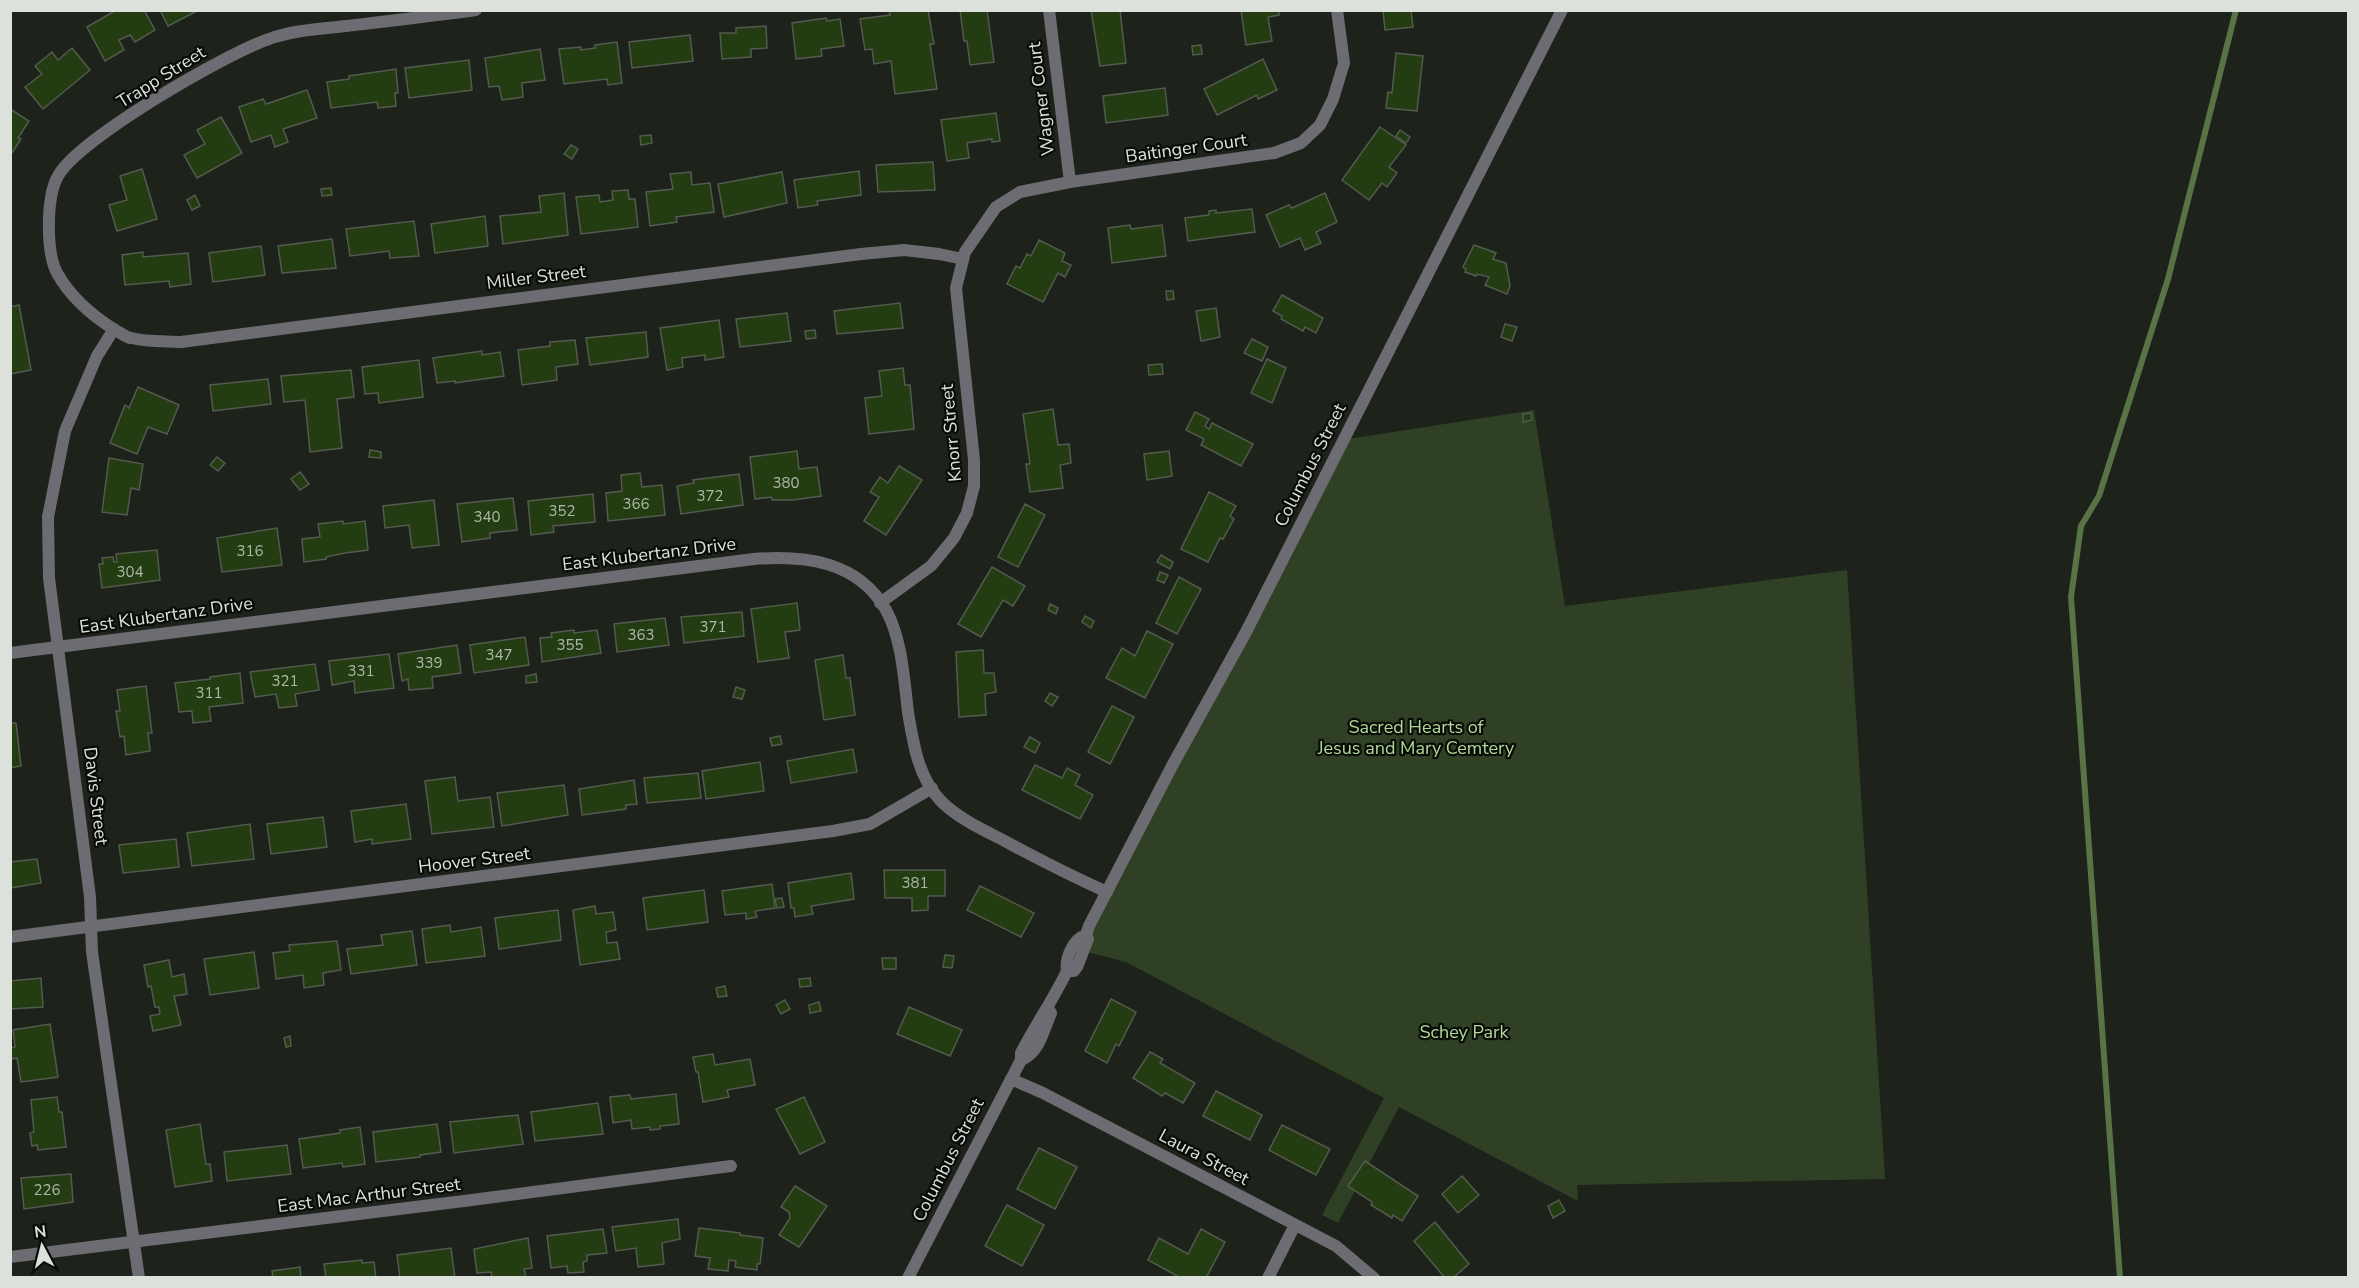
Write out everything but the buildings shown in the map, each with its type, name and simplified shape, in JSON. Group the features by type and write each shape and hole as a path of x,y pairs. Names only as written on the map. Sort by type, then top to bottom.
{"street":[{"name":"Trapp Street","path":"114,329 98,320 77,301 55,268 48,215 52,193 58,175 80,151 143,108 229,56 271,38 476,10"},
{"name":"Wagner Court","path":"1049,10 1070,182"},
{"name":"Baitinger Court","path":"963,259 965,252 996,207 1020,192 1070,182 1274,153 1301,142 1320,125 1333,99 1344,63 1337,10"},
{"name":"Columbus Street","path":"908,1278 1021,1060 1020,1053 1042,1012 1048,1008 1067,971 1077,967 1088,939 1086,935 1107,892 1178,755 1246,632 1563,10"},
{"name":"Miller Street","path":"114,329 129,338 181,342 861,254 904,250 963,259"},
{"name":"Knorr Street","path":"880,603 931,566 954,538 975,486 956,288 963,259"},
{"name":"Davis Street","path":"114,329 97,356 65,431 48,517 49,578 90,897 92,952 139,1278"},
{"name":"East Klubertanz Drive","path":"10,653 781,557 826,562 852,575 872,591 886,610 902,663 912,737 918,762 940,801 973,825 1054,868 1107,892"},
{"name":"Hoover Street","path":"10,937 833,831 870,824 932,788"},
{"name":"Laura Street","path":"1011,1079 1043,1093 1336,1246 1374,1278"},
{"name":"East Mac Arthur Street","path":"10,1257 464,1202 731,1166"},
{"path":"1268,1278 1295,1225"}],"green space":[{"name":"Sacred Hearts of Jesus and Mary Cemtery","path":"1534,410 1565,606 1847,570 1885,1179 1577,1185 1578,1201 1399,1107 1338,1223 1322,1215 1384,1098 1126,962 1083,951 1342,440"}],"waterway":[{"path":"2120,1278 2071,597 2081,526 2099,496 2168,279 2236,10"}],"park label":[{"name":"Schey Park","path":"1464,1032"}]}
